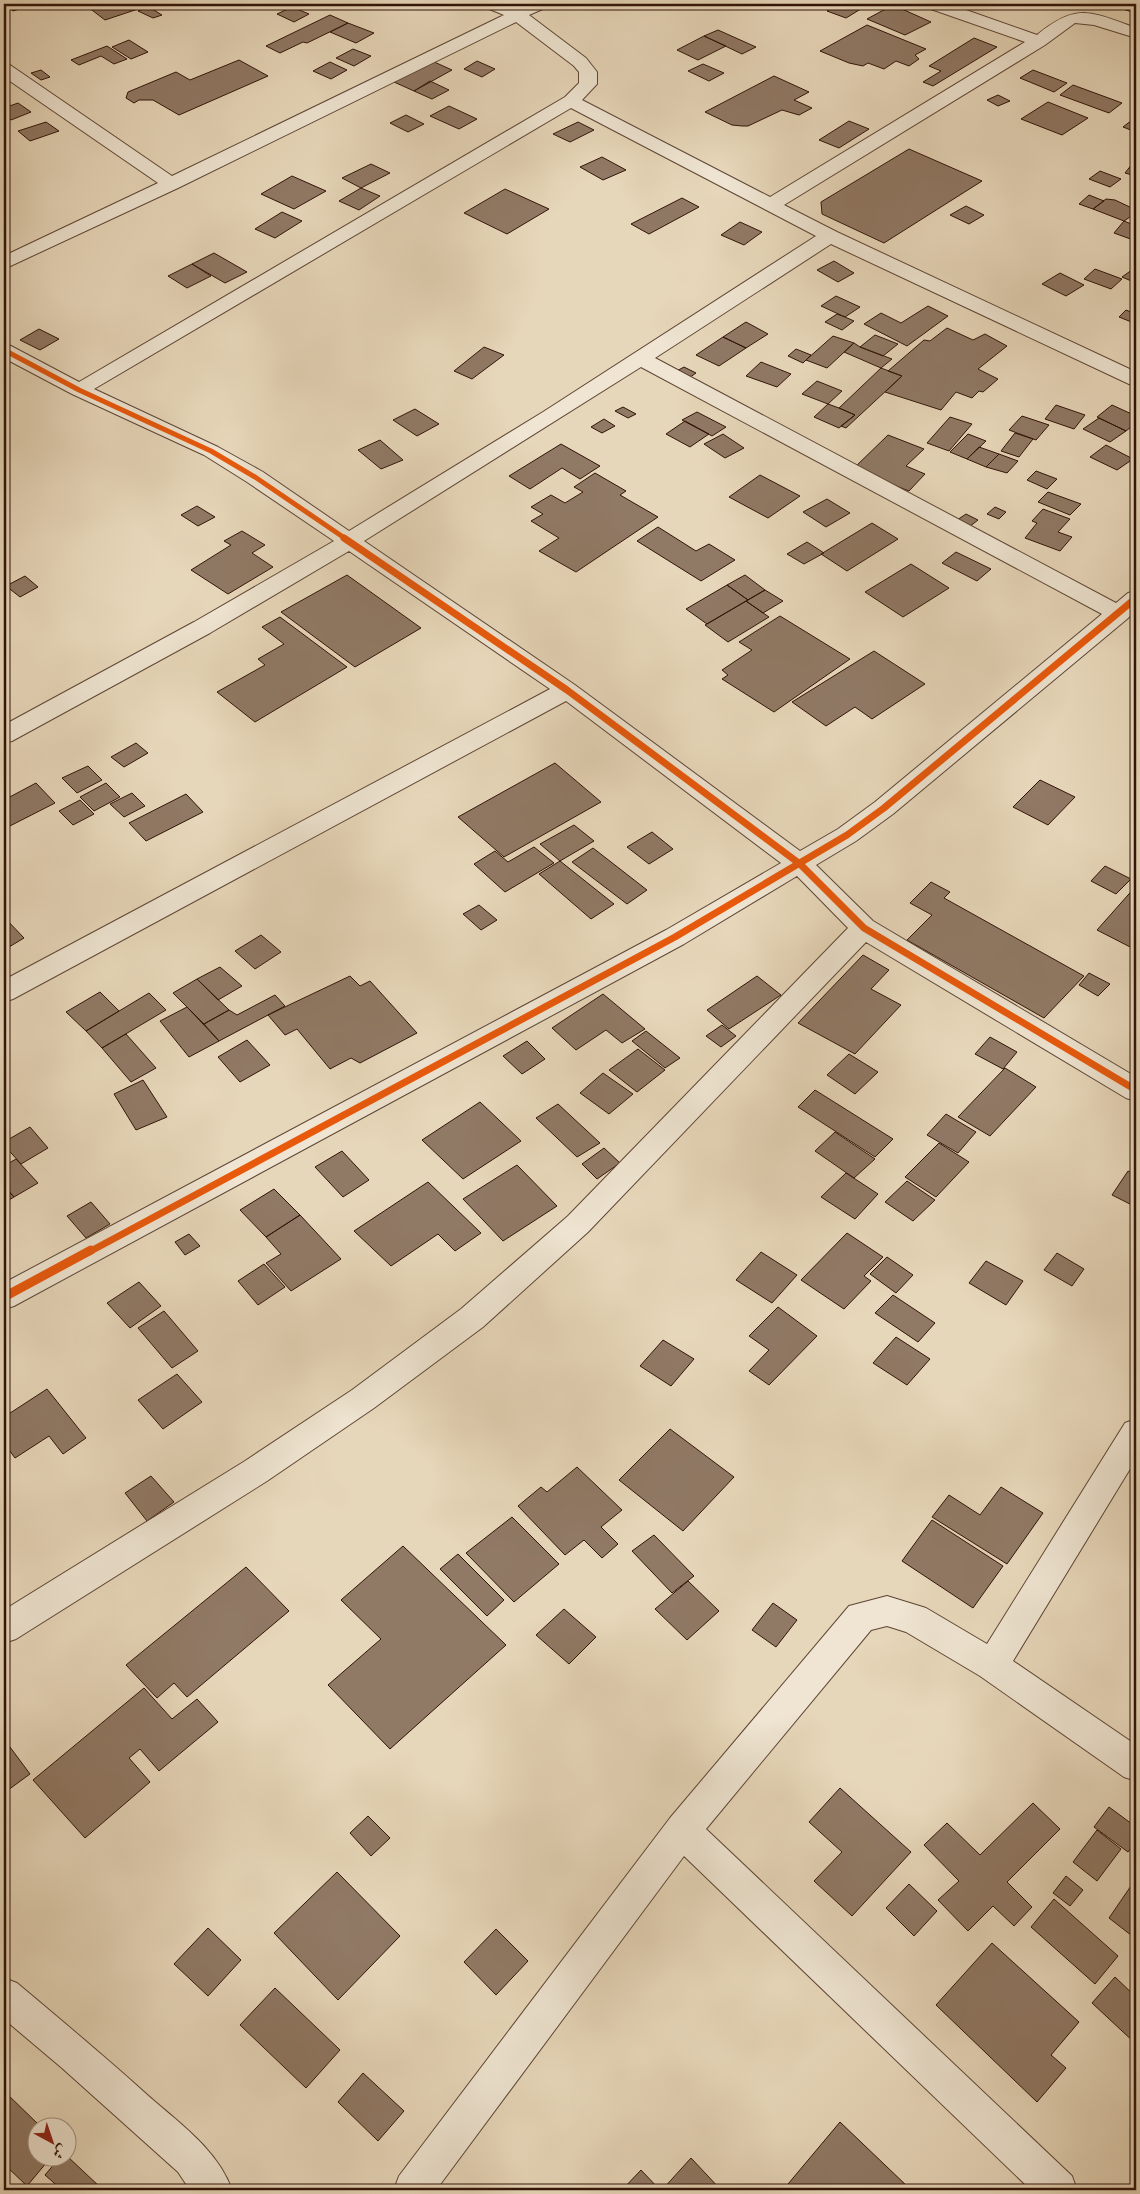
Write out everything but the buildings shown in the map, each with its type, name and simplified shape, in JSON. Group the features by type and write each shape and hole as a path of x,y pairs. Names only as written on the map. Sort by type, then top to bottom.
{"street":[{"path":"79,390 571,102 588,84 588,72 580,62 516,14 493,4"},
{"path":"4,263 171,184 539,4"},
{"path":"934,4 1039,41"},
{"path":"770,205 1039,41 1066,22 1075,18 1086,19 1136,33"},
{"path":"4,69 171,184"},
{"path":"571,102 830,236 1136,380"},
{"path":"4,735 154,655 350,541 641,359 830,236"},
{"path":"4,350 79,390 211,451 256,477 567,690 800,864 864,928 1136,1090"},
{"path":"4,1297 675,937 847,836 884,808 1128,606 641,359"},
{"path":"4,992 567,690"},
{"path":"4,1628 256,1471 363,1399 472,1318 578,1224 864,928"},
{"path":"992,1665 1136,1432"},
{"path":"413,2190 682,1830 861,1616 888,1611 914,1619 992,1665 1136,1764"},
{"path":"682,1830 1058,2190"},
{"path":"4,1996 75,2055 191,2159 213,2190"}],"cycle path":[{"path":"4,350 79,390 211,451 255,477 567,690 800,864 864,928 1136,1090"},
{"path":"4,1297 675,937 847,835 884,808 1136,598"}]}
